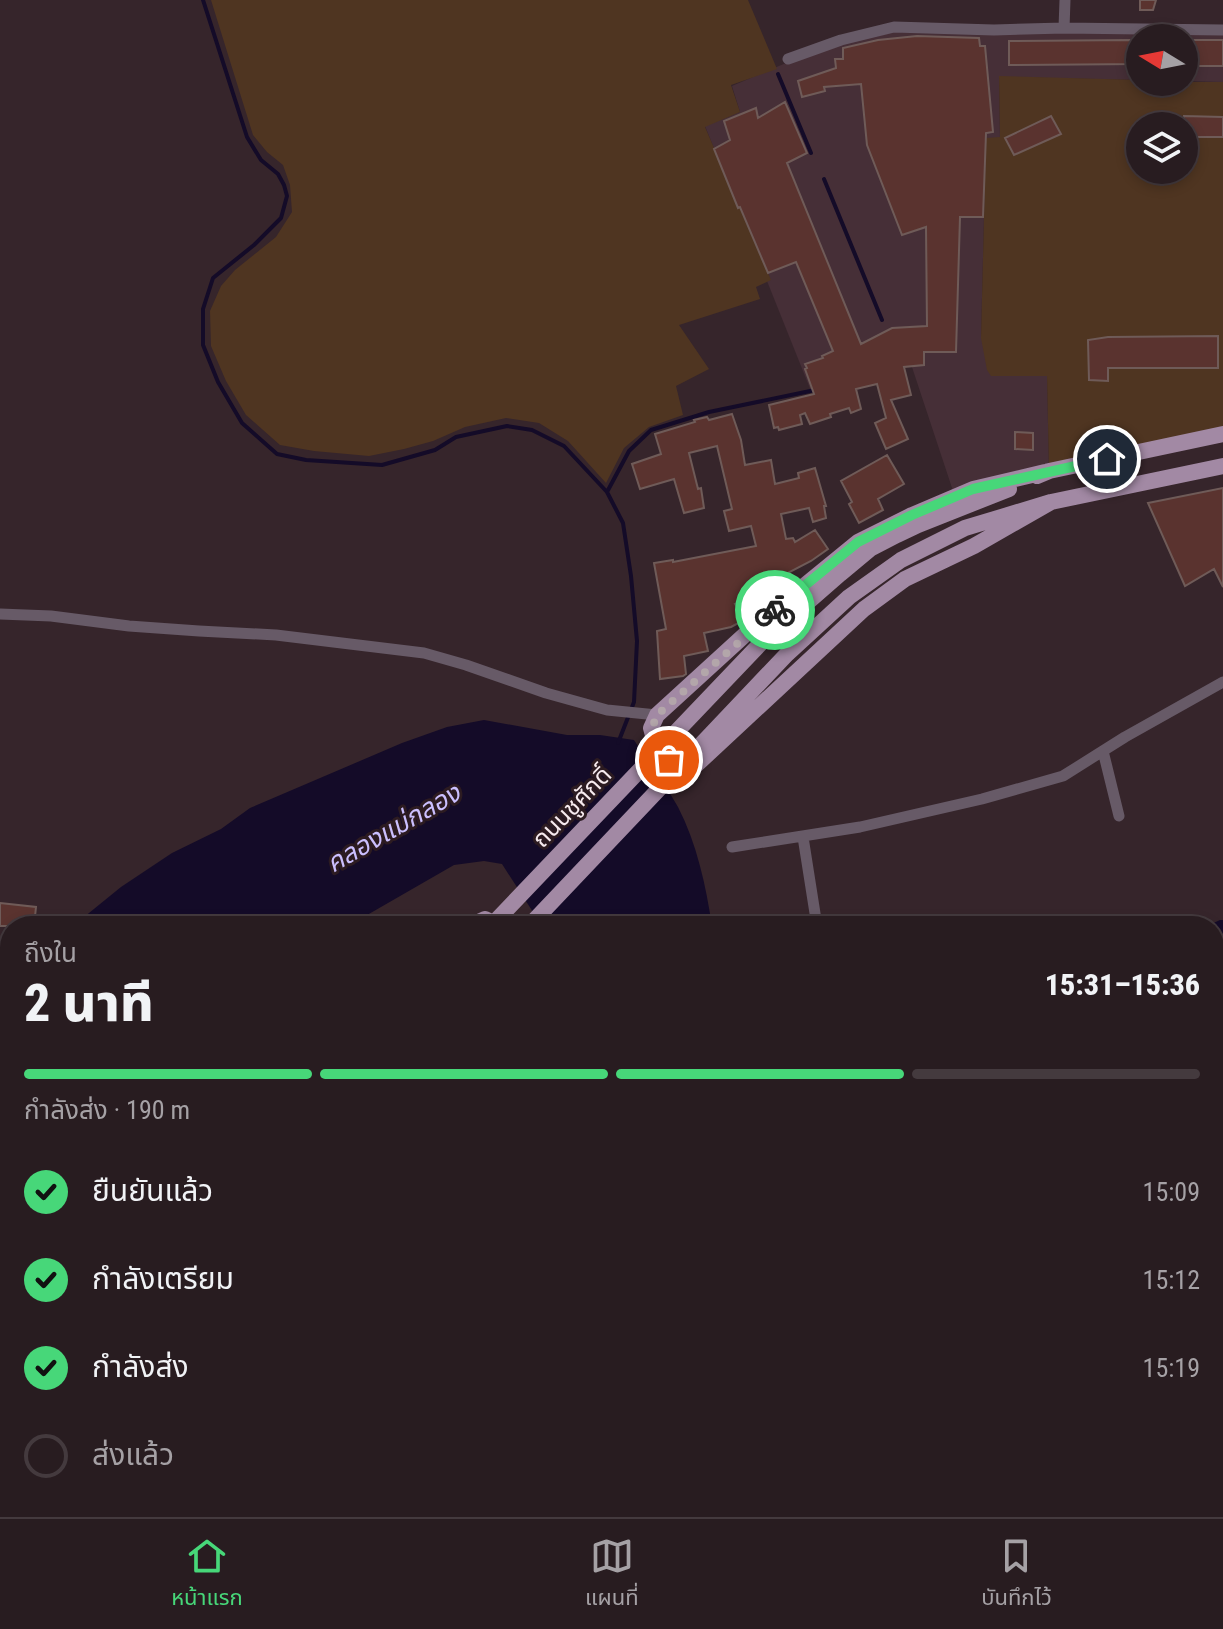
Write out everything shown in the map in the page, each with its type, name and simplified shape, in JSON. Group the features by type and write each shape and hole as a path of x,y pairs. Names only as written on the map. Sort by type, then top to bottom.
{"main road":[{"name":"ถนนชูศักดิ์","path":"501,916 761,643 870,549 918,525 1045,472 1223,434"},
{"name":"ถนนชูศักดิ์","path":"538,916 787,654 849,597 901,560 965,528 1051,502 1223,466"},
{"path":"1045,472 973,489 858,542 650,715 655,743 669,760 694,767 864,609 905,579 974,546 1051,502"}],"street":[{"path":"1064,28 1065,0"},
{"path":"788,59 841,40 894,27 1223,30"},
{"path":"0,614 276,635 424,653 607,710 650,715"},
{"path":"732,847 860,827 982,799 1063,776 1223,682"},
{"path":"1103,751 1119,816"},
{"path":"803,837 815,916"}],"shaded area":[{"path":"211,0 748,0 777,69 731,85 740,112 705,127 771,280 756,287 760,299 679,325 709,369 676,386 683,415 649,427 624,448 606,483 568,441 539,423 506,418 465,427 433,441 369,456 280,445 246,415 226,381 211,346 210,311 221,286 235,270 276,237 292,212 290,185 283,165 253,135"},
{"path":"894,27 1126,27 1126,80 999,77 1000,138 986,138 981,338 1047,376 1049,471 955,497 909,358 811,391 705,126 740,112 732,86 828,45"},
{"path":"1198,27 1223,27 1223,82 1198,81"},
{"path":"999,76 1126,80 1126,96 1198,96 1198,82 1223,82 1223,434 1049,471 1047,376 991,376 987,370 981,338 986,138 1000,137"}],"water":[{"name":"คลองแม่กลอง","path":"484,720 567,735 600,735 634,740 685,821 700,865 710,916 536,916 502,864 484,861 454,865 365,916 85,916 121,887 172,853 221,829 250,808 447,727"}],"building":[{"path":"1140,0 1156,0 1153,10 1140,10"},
{"path":"917,36 979,38 980,46 985,46 993,132 986,133 983,217 960,217 956,352 924,352 924,365 904,367 911,395 891,400 908,439 886,449 875,423 886,418 877,384 856,389 861,409 851,413 849,408 810,424 805,413 800,415 802,424 779,430 778,427 774,428 769,405 814,394 805,364 833,351 796,262 768,273 714,149 730,140 724,121 756,108 758,118 785,102 807,153 787,163 861,344 892,328 927,326 926,227 902,235 867,145 861,84 824,87 825,91 802,97 798,81 836,68 835,59 843,59 843,48"},
{"path":"1126,40 1126,64 1009,65 1009,41"},
{"path":"1198,40 1223,40 1223,66 1198,66"},
{"path":"1051,116 1061,134 1014,155 1005,138"},
{"path":"1198,116 1223,117 1223,137 1198,137"},
{"path":"1218,336 1218,368 1108,368 1108,381 1089,380 1088,340"},
{"path":"732,414 745,465 771,460 775,484 799,478 798,473 815,468 826,506 826,518 813,522 809,508 781,514 786,539 793,538 795,542 815,530 828,549 778,578 780,588 771,596 735,604 744,620 731,627 704,633 708,651 684,656 686,674 660,679 657,631 666,629 654,563 756,546 751,526 729,531 724,511 732,509 717,446 689,453 704,508 684,513 674,479 640,489 632,464 661,454 655,434 694,420"},
{"path":"1015,432 1033,433 1033,450 1015,449"},
{"path":"887,455 904,484 878,499 883,510 859,523 841,481"},
{"path":"1223,488 1223,587 1214,569 1185,586 1148,503"},
{"path":"0,903 36,907 35,916 0,916"}],"waterway":[{"path":"203,0 247,137 261,160 278,174 287,196 281,218 213,278 203,309 203,345 218,382 242,423 277,454 306,460 382,465 435,450 456,437 507,426 532,430 564,446 607,492 623,523 637,641 634,702 618,743"},
{"path":"778,74 811,153"},
{"path":"824,179 882,320"},
{"path":"607,492 629,451 651,430 709,412 815,390"}],"way so far":[{"path":"669,760 655,743 651,728 657,715 775,610"}],"route":[{"path":"775,610 858,542 912,515 973,489 1107,459"}]}
